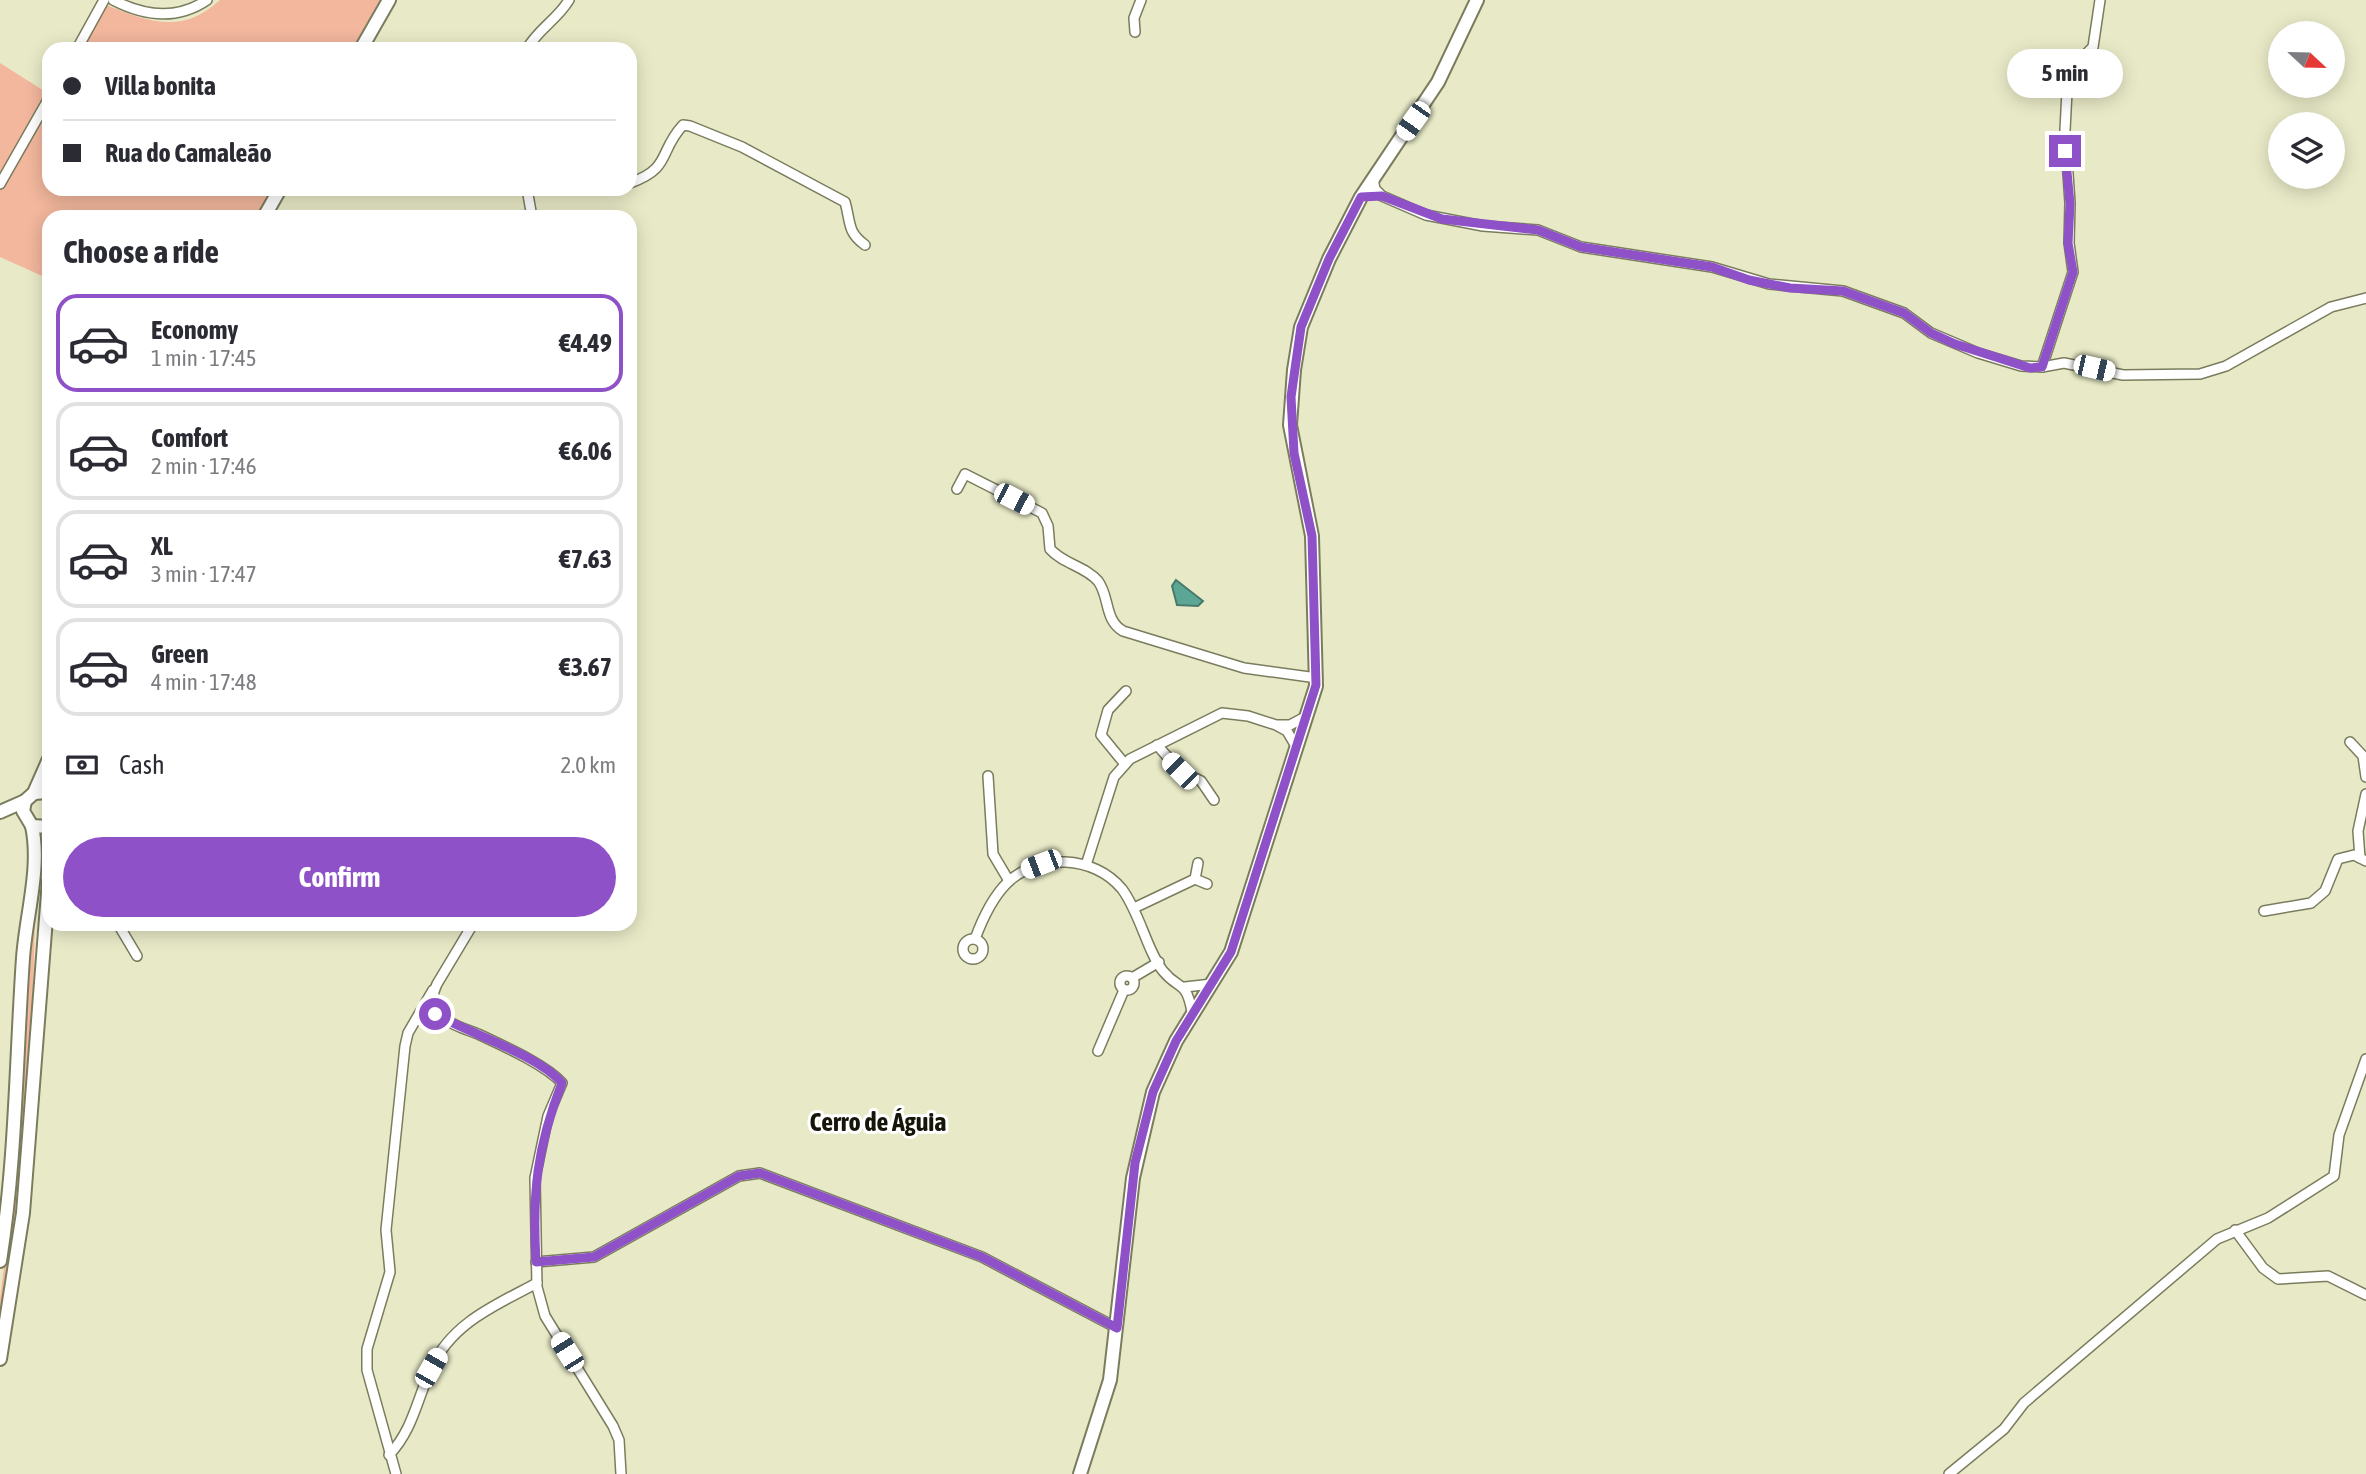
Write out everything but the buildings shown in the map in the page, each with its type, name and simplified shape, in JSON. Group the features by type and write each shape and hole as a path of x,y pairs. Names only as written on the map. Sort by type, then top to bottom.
{"street":[{"path":"80,42 104,0"},
{"path":"113,0 133,10 168,15 207,0"},
{"path":"365,42 389,0"},
{"path":"531,42 569,0"},
{"path":"1135,32 1134,18 1141,0"},
{"path":"1080,1474 1110,1380 1138,1148 1164,1063 1192,1012 1231,952 1241,927 1298,750 1317,678 1312,536 1294,453 1291,397 1301,327 1329,259 1361,197 1438,82 1477,0"},
{"path":"2042,367 2073,272 2068,243 2070,204 2065,141 2068,72 2093,47 2100,0"},
{"path":"0,184 42,109"},
{"path":"637,180 654,173 662,164 676,132 683,125 690,126 742,146 845,202 848,228 852,236 865,245"},
{"path":"1373,178 1375,189 1382,196"},
{"path":"1361,197 1382,196 1442,219 1538,230 1581,247 1712,267 1759,282 1843,291 1904,313 1931,333 1978,353 2021,366 2042,367 2064,363 2123,375 2200,374 2226,366 2331,307 2366,298"},
{"path":"957,489 965,474 1042,513 1048,526 1050,549 1100,583 1109,613 1116,627 1122,631 1244,668 1317,678"},
{"path":"1124,763 1101,735 1108,710 1126,691"},
{"path":"1086,865 1114,777 1124,763 1157,745 1222,713 1248,716 1276,725 1287,731 1298,750"},
{"path":"1276,725 1290,725 1308,715"},
{"path":"2350,742 2363,756 2366,777"},
{"path":"1157,745 1180,771 1201,782 1214,800"},
{"path":"0,1261 11,1170 24,943 36,852 32,826 24,816 42,773"},
{"path":"988,776 993,854 1009,881"},
{"path":"0,812 42,794"},
{"path":"2363,859 2358,831 2366,794"},
{"path":"32,826 42,827"},
{"path":"2263,911 2311,903 2325,891 2338,859 2354,855 2363,859"},
{"path":"1195,879 1198,863"},
{"path":"975,939 988,910 1009,881 1041,864 1086,865 1121,887 1134,908 1163,971 1185,987 1192,1012"},
{"path":"1134,908 1195,879 1207,884"},
{"path":"0,1359 23,1213 45,931"},
{"path":"122,931 137,956"},
{"path":"396,1474 367,1370 367,1349 390,1272 386,1230 402,1094 402,1067 408,1033 468,931"},
{"path":"1098,1051 1124,990 1120,985 1121,978 1132,978 1159,962"},
{"path":"1185,987 1212,984"},
{"path":"436,986 433,1005 448,1021"},
{"path":"422,1007 514,1052 556,1076 562,1083 548,1116 535,1178 537,1283 545,1316 613,1426 619,1440 621,1474"},
{"path":"1949,1474 2004,1429 2024,1403 2217,1240 2235,1230 2269,1218 2334,1176 2339,1135 2366,1059"},
{"path":"536,1262 594,1257 739,1176 760,1173 973,1253 1117,1328"},
{"path":"2235,1230 2263,1268 2277,1279 2328,1276 2366,1295"},
{"path":"389,1455 408,1430 431,1368 443,1346 465,1324 537,1283"}],"shaded area":[{"path":"220,0 383,0 360,42 85,42 106,5 165,22 192,18"},
{"path":"0,63 42,90 42,196 273,196 265,210 42,210 42,276 0,257"},
{"path":"35,892 33,1001 26,1110 0,1327 0,1298 18,1157"}],"water":[{"path":"1176,580 1203,601 1198,606 1177,605 1172,586"}],"district":[{"name":"Cerro de Águia","path":"878,1122"}],"route":[{"path":"435,1014 514,1052 556,1076 562,1083 548,1116 535,1178 536,1262 549,1263 594,1257 739,1176 750,1172 760,1173 772,1175 982,1257 1117,1328 1135,1163 1153,1092 1164,1063 1192,1012 1231,952 1314,696 1317,667 1312,536 1294,453 1290,425 1291,397 1296,347 1301,327 1329,259 1361,197 1382,196 1404,207 1442,219 1483,226 1538,230 1581,247 1712,267 1749,280 1790,288 1843,291 1904,313 1931,333 1955,344 2030,368 2042,367 2073,272 2068,243 2070,204 2065,151"}]}
